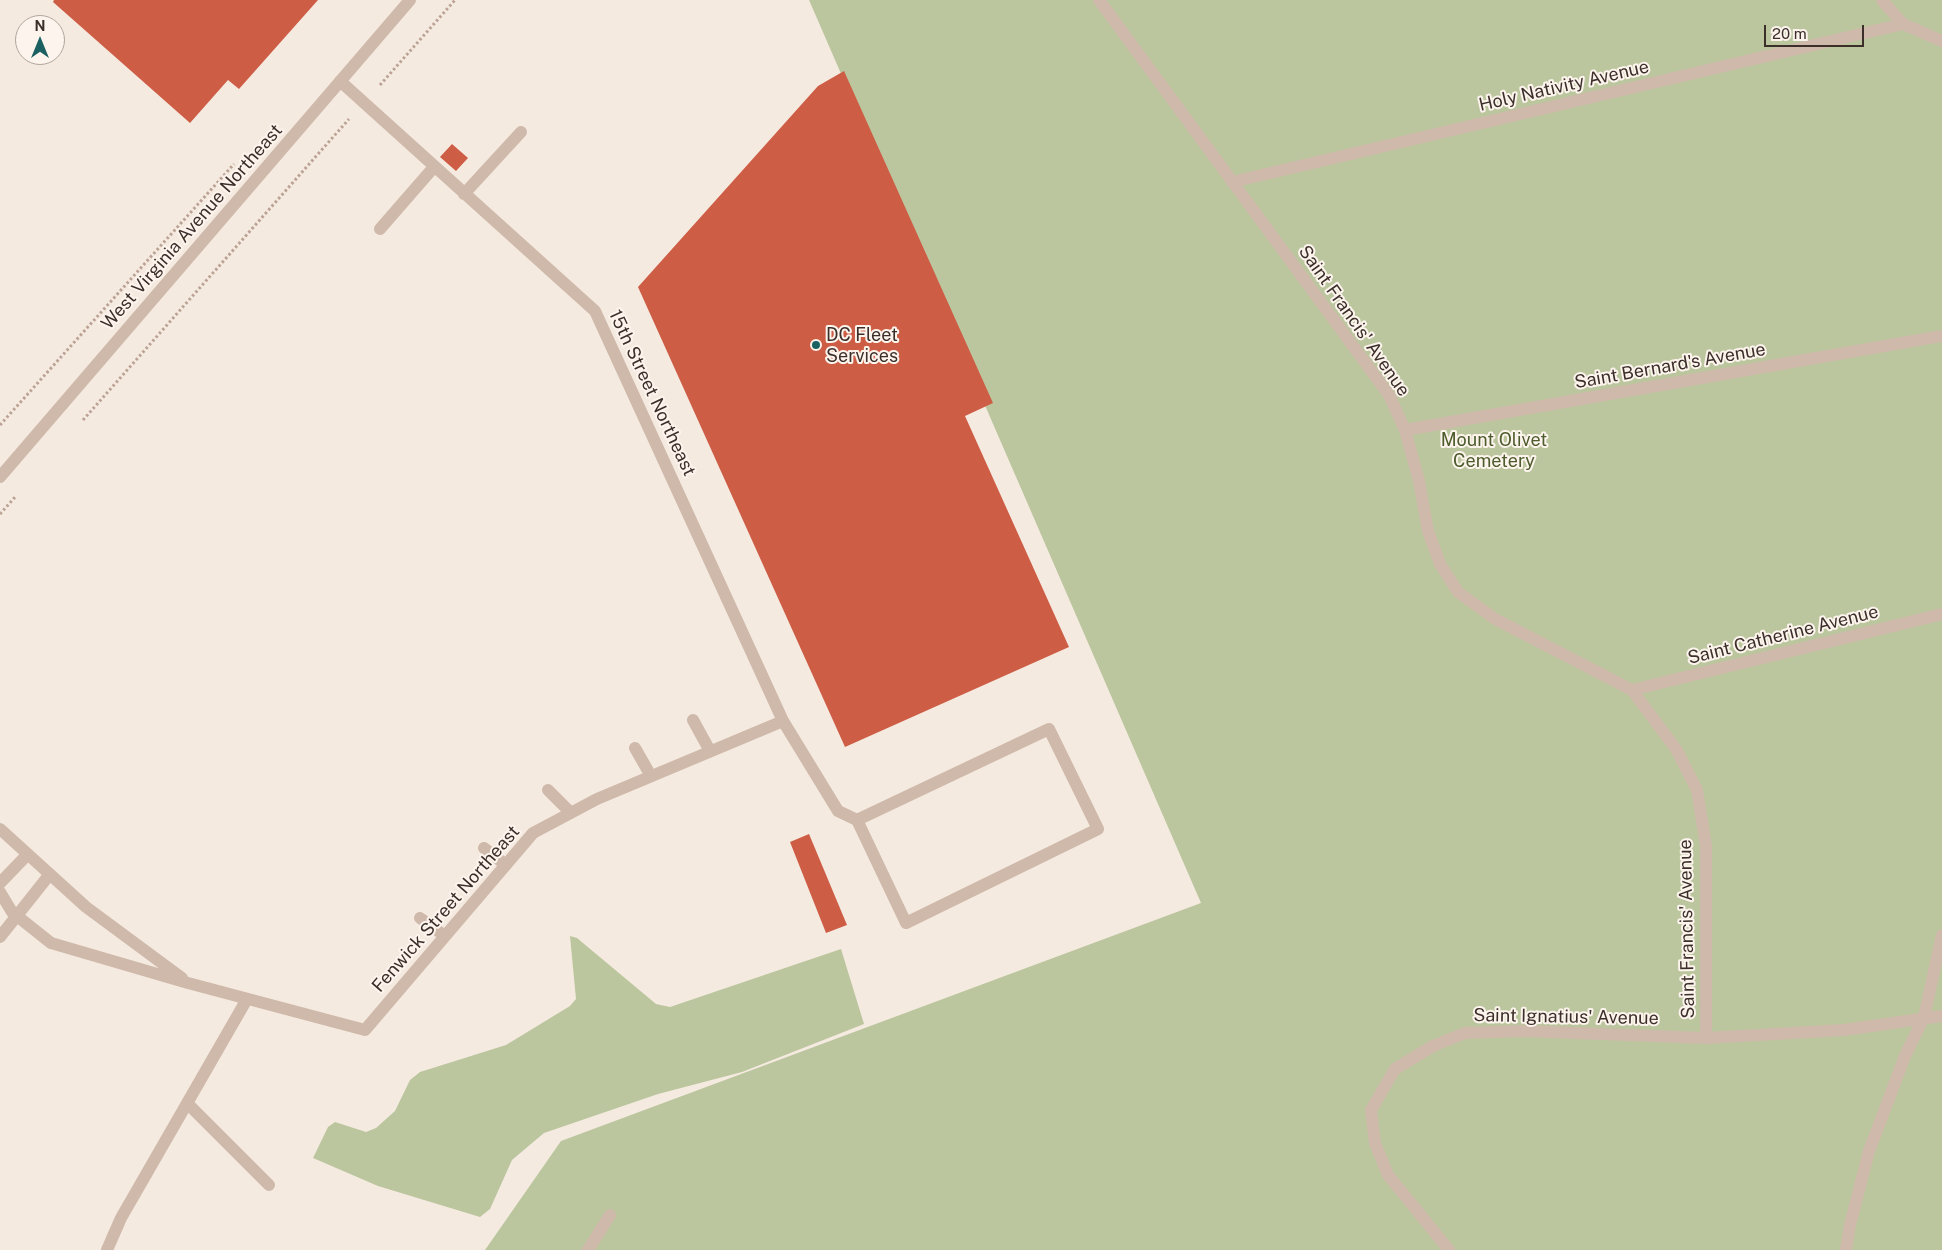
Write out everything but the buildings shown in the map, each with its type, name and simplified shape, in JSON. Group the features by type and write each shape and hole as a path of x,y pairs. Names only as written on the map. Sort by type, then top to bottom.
{"street":[{"name":"West Virginia Avenue Northeast","path":"0,477 410,0"},
{"name":"Saint Francis' Avenue","path":"1099,0 1388,395 1405,430 1419,481 1428,532 1440,564 1458,592 1495,620 1632,690 1676,749 1697,790 1706,846 1706,1038"},
{"path":"1882,0 1903,24 1942,42"},
{"name":"Holy Nativity Avenue","path":"1232,182 1903,24"},
{"name":"15th Street Northeast","path":"340,81 434,168 596,311 783,721 838,811 857,820"},
{"path":"464,194 521,132"},
{"path":"380,229 434,168"},
{"name":"Saint Bernard's Avenue","path":"1405,430 1942,336"},
{"name":"Saint Catherine Avenue","path":"1632,690 1942,614"},
{"path":"693,720 710,751"},
{"name":"Fenwick Street Northeast","path":"0,892 12,912 51,943 188,983 365,1030 533,833 597,799 783,721"},
{"path":"1049,729 1098,828 906,923 857,820 1049,729"},
{"path":"635,748 651,776"},
{"path":"548,790 571,812"},
{"name":"Fenwick Street Northeast","path":"0,829 86,907 188,983"},
{"path":"484,848 506,864"},
{"path":"0,883 28,854"},
{"path":"0,937 50,874"},
{"path":"420,918 446,936"},
{"path":"1846,1250 1850,1225 1869,1150 1906,1056 1924,1017 1942,935"},
{"path":"107,1250 121,1218 247,999"},
{"name":"Saint Ignatius' Avenue","path":"1449,1250 1388,1175 1375,1143 1371,1110 1395,1069 1433,1046 1465,1033 1523,1031 1706,1038 1844,1030 1924,1017 1942,1016"},
{"path":"187,1103 269,1185"},
{"path":"588,1250 610,1215"}],"path":[{"path":"386,78 455,0"},
{"path":"79,425 345,124"},
{"path":"0,425 240,158"},
{"path":"0,514 20,492"}],"green space":[{"name":"Mount Olivet Cemetery","path":"809,0 1942,0 1942,1250 485,1250 561,1141 1201,903"},
{"path":"570,936 577,938 656,1004 670,1007 841,949 864,1024 742,1072 658,1094 544,1133 512,1160 490,1209 480,1217 378,1186 313,1158 328,1127 335,1122 366,1132 376,1128 395,1111 410,1080 420,1072 506,1045 570,1006 576,999"}],"place":[{"name":"DC Fleet Services","path":"816,345"}]}
